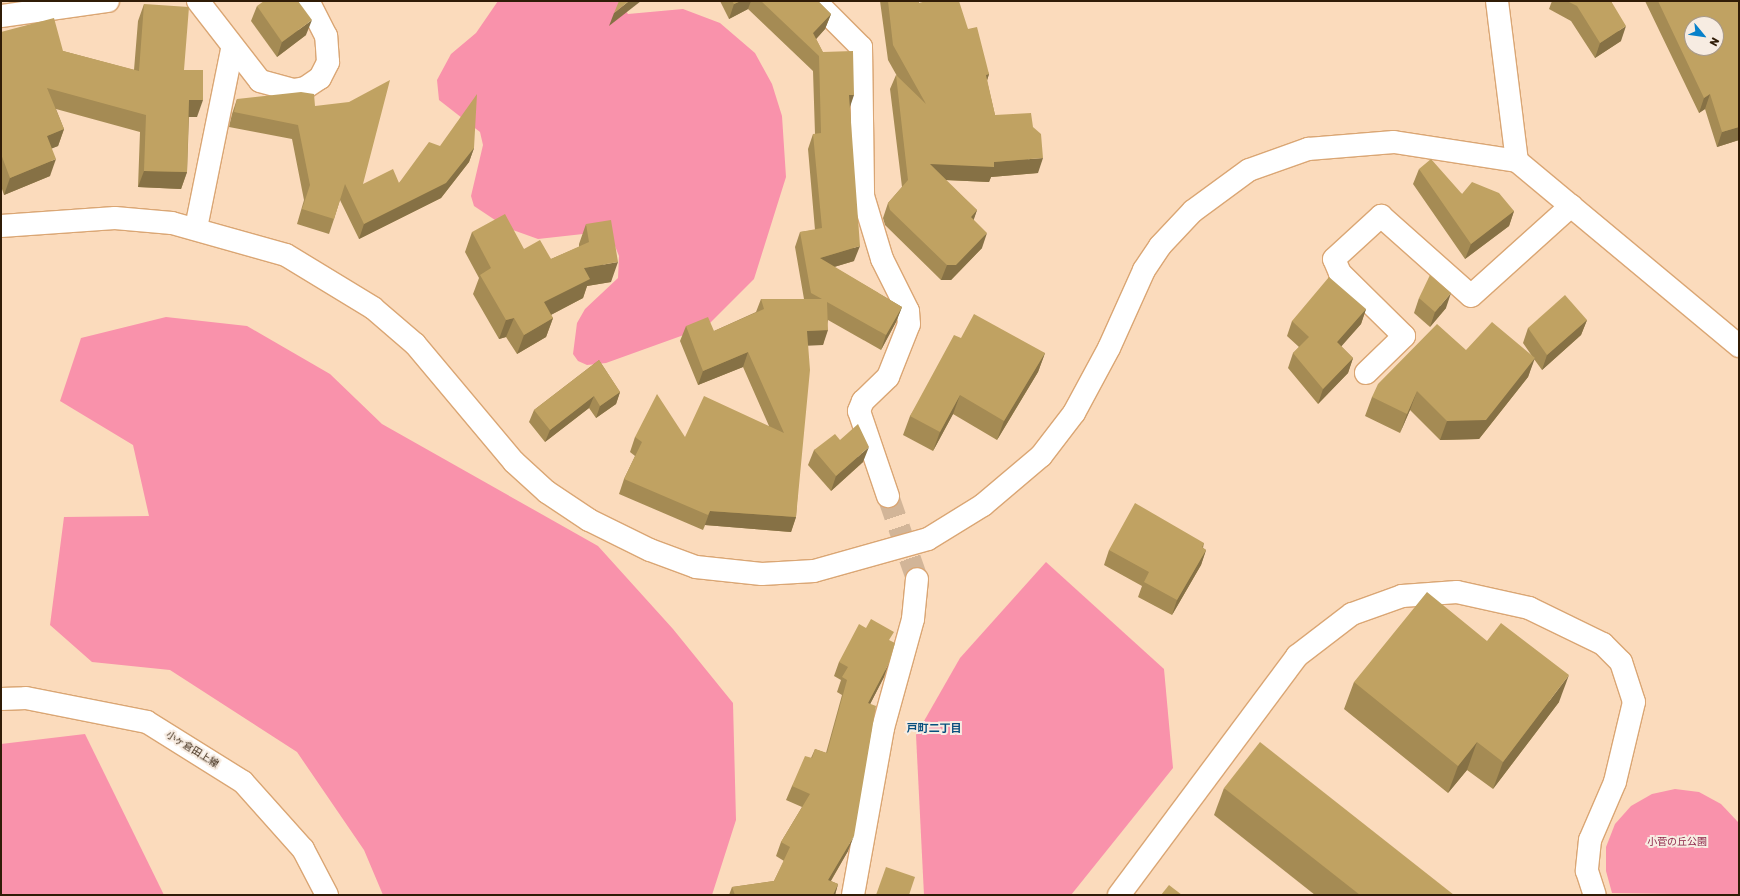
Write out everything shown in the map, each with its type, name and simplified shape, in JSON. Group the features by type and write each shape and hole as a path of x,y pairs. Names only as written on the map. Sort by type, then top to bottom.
{"street":[{"path":"1,16 108,1"},
{"path":"198,1 215,18 232,49 260,81 281,89 305,88 320,78 328,62 329,50 308,1"},
{"path":"815,1 861,47 863,196 882,259 908,311 909,324 888,377 863,401 859,411 888,496"},
{"path":"1497,1 1517,161"},
{"path":"196,228 232,49"},
{"path":"1,226 115,218 196,228 286,255 373,308 414,344 514,462 547,492 589,520 650,550 696,567 762,574 814,571 928,539 988,500 1041,456 1074,413 1109,348 1144,270 1160,246 1193,211 1249,170 1308,149 1394,142 1517,161 1739,346"},
{"path":"1366,373 1404,336 1340,273 1334,259 1381,216 1471,296 1571,206"},
{"path":"853,895 883,728 913,619 917,579"},
{"path":"1118,895 1297,656 1352,614 1402,596 1457,592 1529,608 1603,644 1621,662 1634,702 1615,782 1590,840 1587,871 1595,895"},
{"name":"小ヶ倉田上線","path":"1,699 26,698 146,722 243,782 303,849 326,895"}],"green space":[{"path":"498,1 619,1 628,14 683,9 720,23 755,53 772,84 782,116 786,177 754,279 706,327 606,363 587,365 578,361 573,354 577,323 585,309 618,278 619,256 611,236 601,232 538,239 507,228 474,206 471,196 483,145 480,132 439,100 437,80 451,54 476,33"},
{"path":"166,317 247,326 330,374 382,424 598,546 673,629 733,703 736,820 712,895 383,895 364,850 297,752 170,670 92,662 50,625 64,517 149,516 133,445 60,401 81,338"},
{"path":"1046,562 1164,669 1173,768 1071,895 924,895 916,735 960,658"},
{"path":"85,734 164,895 1,895 1,744"},
{"name":"小菅の丘公園","path":"1675,789 1699,792 1721,804 1738,822 1739,895 1612,893 1606,871 1606,847 1615,824 1631,806 1652,794"}],"building":[{"path":"264,1 298,1 312,20 282,42 257,6"},
{"path":"619,1 629,1 614,13"},
{"path":"732,1 741,1 734,4"},
{"path":"761,1 818,1 831,14 813,33 823,52 853,51 854,95 849,95 860,246 820,258 902,307 886,335 827,302 828,330 807,331 810,370 796,517 710,511 708,515 624,479 642,442 635,437 657,394 685,437 704,396 784,433 748,352 703,371 686,326 708,317 714,331 764,309 761,299 822,299 811,293 800,232 822,228 813,134 821,133 819,56"},
{"path":"888,1 918,1 919,3 926,1 959,1 968,29 977,27 989,74 986,75 995,115 1031,113 1033,127 1041,134 1043,158 994,162 994,167 930,164 977,210 971,217 987,233 956,265 947,265 890,210 888,203 908,180 896,75 926,104 893,45"},
{"path":"1567,1 1611,1 1626,26 1600,43 1577,6"},
{"path":"1658,1 1739,1 1739,127 1722,132 1710,94 1704,98 1684,56 1724,56 1724,16 1684,16 1684,56"},
{"path":"144,4 189,7 184,70 203,70 203,100 189,100 187,172 144,171 146,115 47,88 64,129 47,136 56,159 10,178 1,154 1,32 54,18 63,51 139,71"},
{"path":"390,80 363,184 393,169 399,183 429,142 440,146 477,94 474,148 446,183 364,224 345,184 334,219 302,209 310,185 298,125 234,112 237,99 301,92 314,94 315,106 349,102"},
{"path":"1431,159 1462,194 1472,182 1499,193 1514,211 1471,244 1419,169"},
{"path":"505,214 524,249 540,240 551,259 589,242 586,224 611,220 618,262 584,268 590,279 544,302 553,318 524,335 514,318 506,320 480,275 491,268 472,232"},
{"path":"1430,275 1451,293 1435,312 1419,298"},
{"path":"1329,277 1366,309 1337,342 1353,358 1323,389 1293,353 1309,337 1292,321"},
{"path":"1565,295 1587,320 1547,355 1528,328"},
{"path":"974,314 1045,353 1004,421 960,395 940,432 910,416 954,335 961,338"},
{"path":"1492,322 1535,358 1486,420 1447,421 1417,391 1407,414 1372,397 1378,384 1437,324 1466,350"},
{"path":"599,360 620,392 600,406 594,396 550,430 534,410"},
{"path":"858,424 869,447 836,476 814,450 835,434 840,440"},
{"path":"1135,503 1204,543 1202,547 1206,550 1177,600 1144,582 1149,572 1109,550"},
{"path":"1427,592 1487,641 1501,623 1569,675 1503,762 1477,742 1458,766 1354,682"},
{"path":"871,619 894,632 889,640 895,643 889,663 868,703 876,706 854,836 828,880 838,884 833,895 735,895 732,887 774,881 790,847 781,842 810,794 792,786 805,756 812,758 815,749 827,753 847,680 842,677 848,667 839,662 859,624 866,628"},
{"path":"1260,742 1454,895 1360,895 1224,788"},
{"path":"886,867 915,877 909,895 876,895"},
{"path":"1169,885 1182,895 1161,895"}],"tunnel":[{"path":"888,496 917,579"}],"district":[{"name":"戸町二丁目","path":"934,729"}]}
